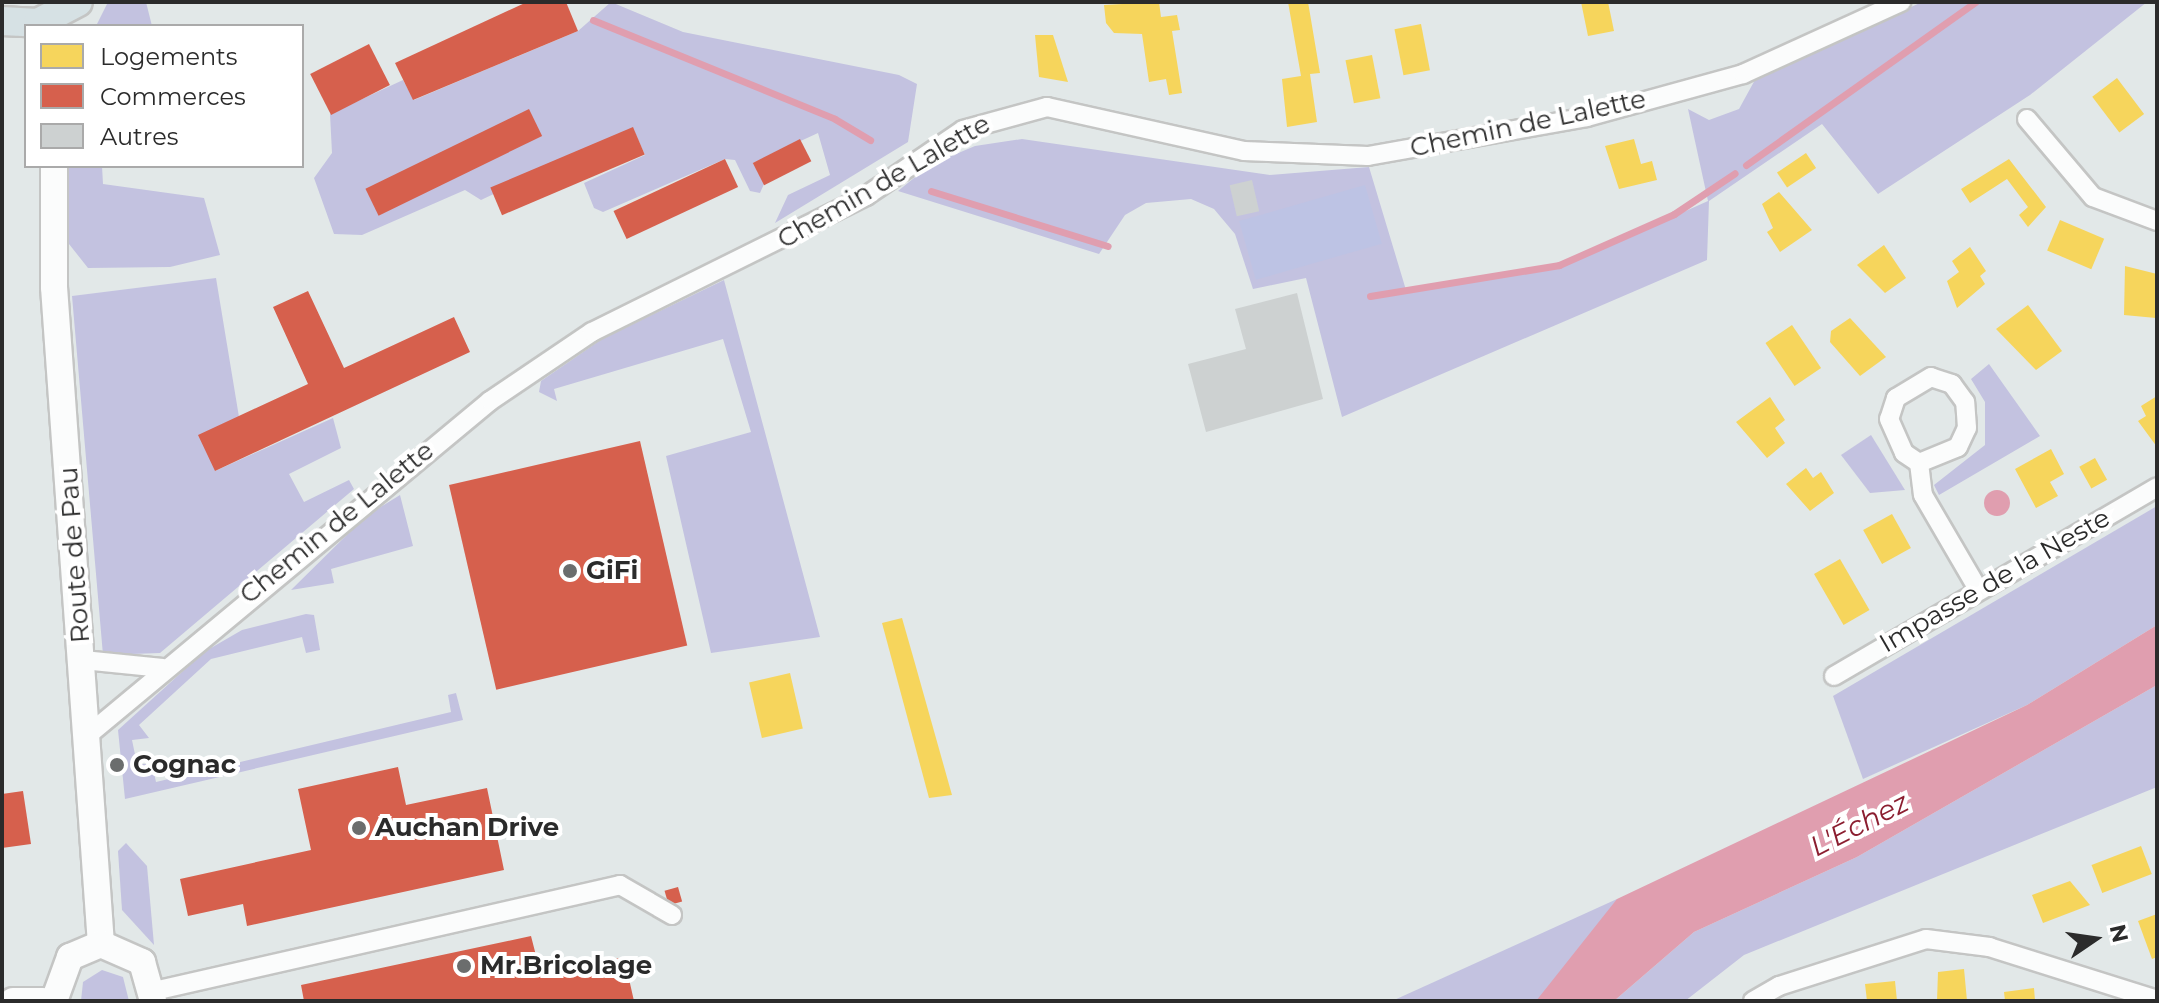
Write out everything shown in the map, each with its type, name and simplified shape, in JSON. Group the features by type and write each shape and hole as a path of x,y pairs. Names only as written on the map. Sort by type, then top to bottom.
{"main road":[{"path":"26,24 74,11"},
{"name":"Route de Pau","path":"54,168 54,278 101,944"},
{"path":"54,1001 70,957 101,944 142,962 153,996"},
{"path":"13,1001 43,1001"}],"street":[{"name":"Chemin de Lalette","path":"88,735 109,725 163,668 405,464 592,332 784,240 866,196 917,156 1000,115 1082,110 1244,151 1368,156 1587,117 1743,74 1901,2"},
{"path":"2027,119 2093,197 2157,221"},
{"path":"1919,463 1958,447 1967,428 1965,402 1952,384 1931,377 1896,398 1889,419 1904,453 1919,463 1923,495 1978,589"},
{"name":"Impasse de la Neste","path":"1834,676 2157,487"},
{"path":"83,660 163,668"},
{"path":"153,996 620,885 672,915"},
{"path":"1753,1001 1779,986 1926,939 1989,947 2138,998 2157,1000"}],"shaded area":[{"path":"108,2 146,2 152,24 97,24"},
{"path":"611,2 683,32 899,75 917,84 908,142 775,223 788,195 830,175 818,133 753,163 764,184 760,193 750,191 735,160 725,159 603,212 594,208 584,183 645,155 633,128 481,200 465,190 362,235 334,234 314,178 332,153 330,114 403,80 414,100 578,31"},
{"path":"1922,2 2147,2 2030,95 1878,194 1822,124 1709,201 1707,260 1342,417 1306,278 1253,289 1235,234 1214,209 1191,199 1146,203 1125,215 1099,254 898,191 930,165 975,146 1022,139 1270,175 1369,167 1406,290 1572,262 1708,201 1688,109 1709,120 1739,109 1756,78"},
{"path":"69,168 102,168 103,184 204,198 220,255 170,267 88,268 69,244"},
{"path":"1365,185 1382,244 1256,280 1239,221"},
{"path":"216,278 239,417 215,471 333,418 341,448 289,474 304,502 349,480 354,489 160,653 103,655 72,296"},
{"path":"724,280 820,637 711,653 666,456 751,432 723,339 554,389 557,401 539,392 541,381 602,339"},
{"path":"1989,364 2040,436 1939,495 1934,485 1985,445 1985,402 1971,379"},
{"path":"1871,435 1905,490 1870,493 1841,455"},
{"path":"400,495 413,546 331,569 334,583 291,590 366,516"},
{"path":"2157,506 2157,625 2027,705 1863,779 1833,696"},
{"path":"306,614 314,615 320,650 306,653 302,637 211,659 139,725 149,738 132,740 137,764 152,764 156,782 451,712 448,695 456,693 463,720 125,799 118,730 204,652 242,630"},
{"path":"2157,685 2157,787 1744,955 1685,1001 1614,1001 1694,932 1857,857"},
{"path":"126,843 147,866 154,945 122,910 118,851"},
{"path":"1617,899 1623,913 1538,1001 1392,1001"},
{"path":"102,970 123,977 129,1001 81,1001 83,982"}],"water":[{"path":"1997,490 2006,494 2010,503 2006,512 1997,516 1988,512 1984,503 1988,494"},
{"name":"L'Échez","path":"2157,625 2157,685 1857,857 1694,932 1614,1001 1536,1001 1617,899 2027,705"}],"building: Logements":[{"path":"1159,2 1161,17 1177,15 1180,30 1172,31 1182,93 1169,95 1166,79 1149,82 1142,34 1114,33 1106,23 1104,5"},
{"path":"1288,2 1308,2 1320,73 1310,74 1317,122 1287,127 1282,79 1301,76"},
{"path":"1581,2 1608,2 1614,31 1588,36"},
{"path":"1421,24 1430,70 1403,75 1394,29"},
{"path":"1035,35 1053,35 1068,82 1039,77"},
{"path":"1372,55 1380,98 1354,103 1345,60"},
{"path":"2117,78 2144,114 2119,133 2092,97"},
{"path":"1634,139 1641,164 1652,161 1657,180 1619,189 1605,146"},
{"path":"1806,153 1816,168 1787,187 1777,173"},
{"path":"2009,159 2046,207 2028,227 2019,215 2028,207 2007,179 1970,203 1961,189"},
{"path":"1779,192 1812,230 1780,252 1767,232 1773,228 1762,204"},
{"path":"2060,220 2104,239 2091,269 2047,250"},
{"path":"1884,245 1906,278 1885,293 1857,265"},
{"path":"1970,247 1986,271 1980,276 1985,284 1957,308 1947,281 1959,272 1952,261"},
{"path":"2125,266 2157,274 2156,318 2124,315"},
{"path":"2028,305 2062,351 2036,370 1996,329"},
{"path":"1850,318 1886,357 1860,376 1830,342 1831,331"},
{"path":"1792,325 1821,368 1795,386 1765,343"},
{"path":"2157,396 2157,447 2138,421 2146,416 2141,406"},
{"path":"1770,397 1785,420 1775,428 1785,443 1767,458 1736,422"},
{"path":"2051,449 2064,474 2050,482 2058,496 2036,508 2015,469"},
{"path":"2095,458 2107,480 2091,489 2079,467"},
{"path":"1806,468 1813,478 1821,472 1834,493 1810,511 1786,484"},
{"path":"1892,514 1911,548 1882,564 1863,530"},
{"path":"1840,559 1870,610 1844,625 1814,574"},
{"path":"902,618 952,795 929,798 882,623"},
{"path":"790,673 803,729 762,738 749,682"},
{"path":"2141,846 2152,874 2102,893 2092,865"},
{"path":"2070,881 2090,905 2043,923 2032,895"},
{"path":"2157,914 2157,957 2152,959 2138,921"},
{"path":"1964,969 1967,1001 1937,1001 1938,972"},
{"path":"1895,981 1897,1001 1867,1001 1865,984"},
{"path":"2034,988 2035,1001 2005,1001 2004,992"}],"building: Commerces":[{"path":"527,2 566,2 578,31 413,100 395,63"},
{"path":"369,44 390,85 331,115 310,74"},
{"path":"529,109 542,136 379,216 365,189"},
{"path":"633,127 645,155 502,215 490,188"},
{"path":"800,139 811,161 764,185 753,163"},
{"path":"725,159 738,187 627,239 614,211"},
{"path":"308,291 344,368 454,317 470,352 215,471 198,435 308,384 273,307"},
{"name":"GiFi","path":"640,441 687,646 496,690 449,485"},
{"path":"398,767 406,805 487,788 504,870 247,926 243,904 188,916 180,879 311,850 298,789"},
{"path":"23,791 31,844 2,848 2,794"},
{"path":"678,887 682,901 669,905 665,891"},
{"name":"Mr.Bricolage","path":"531,936 541,975 624,957 634,1001 304,1001 301,985"}],"building: Autres":[{"path":"1252,180 1259,211 1237,216 1230,185"},
{"path":"1297,293 1323,399 1206,432 1188,364 1246,349 1235,309"}],"waterway":[{"path":"1746,165 1975,2"},
{"path":"593,20 835,119 870,140"},
{"path":"1370,296 1559,265 1674,214 1735,173"},
{"path":"931,191 1108,246"}],"place":[{"name":"GiFi","path":"570,571"},
{"name":"Cognac","path":"117,765"},
{"name":"Auchan Drive","path":"359,828"},
{"name":"Mr.Bricolage","path":"464,966"}]}
